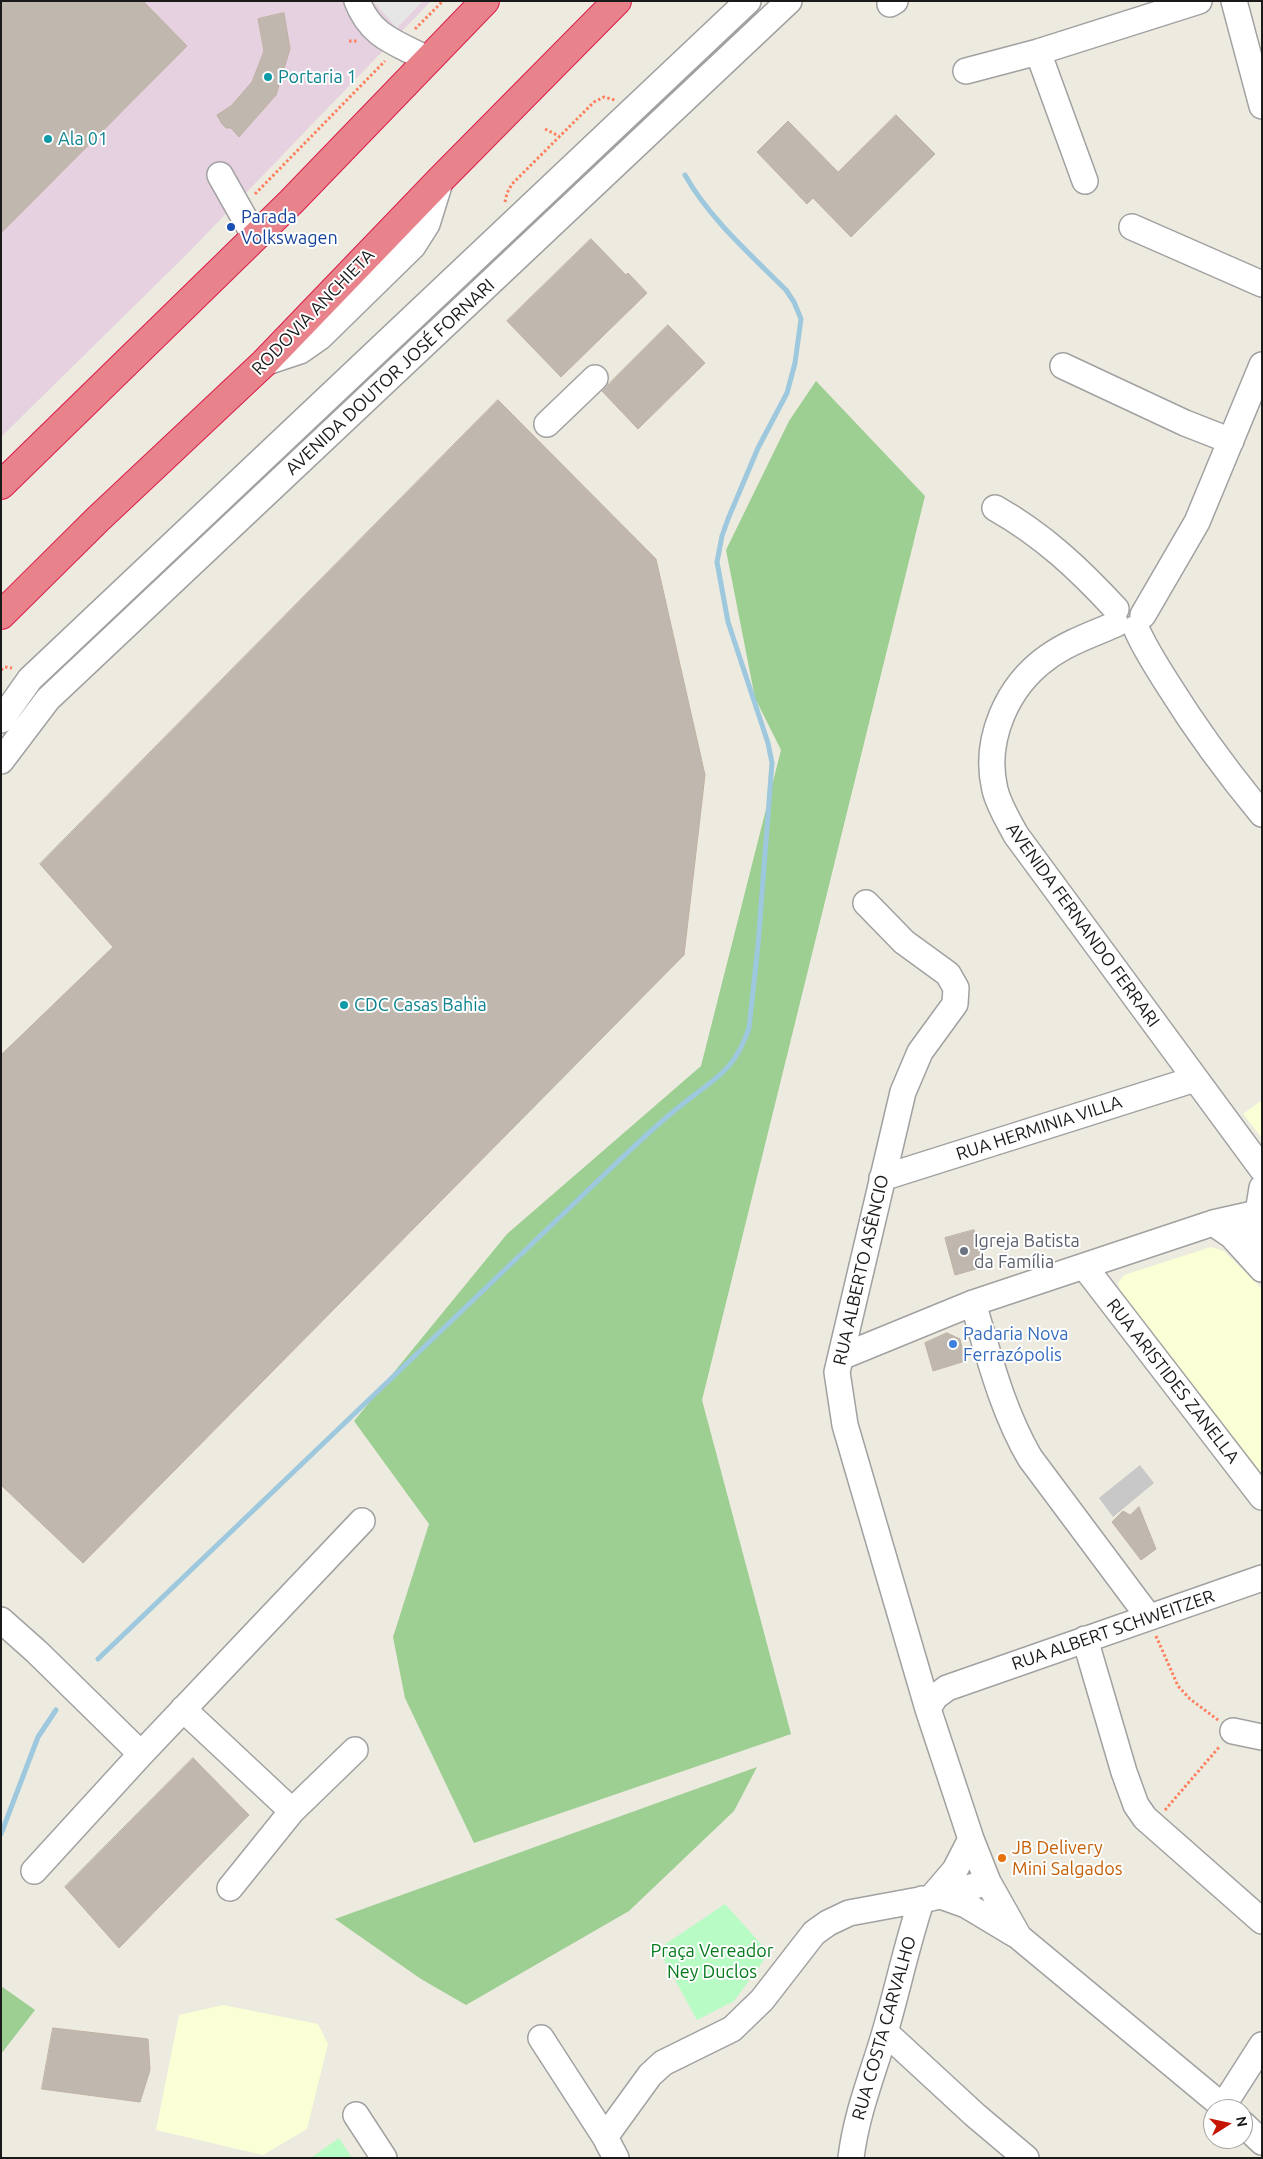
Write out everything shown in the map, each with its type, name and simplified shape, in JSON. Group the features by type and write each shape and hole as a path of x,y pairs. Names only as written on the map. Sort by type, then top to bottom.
{"highway":[{"path":"5,482 359,134 427,59 486,1"},
{"name":"RODOVIA ANCHIETA","path":"1,614 98,519 264,363 441,179 617,1"}],"street":[{"path":"357,1 370,26 380,34 427,59"},
{"name":"AVENIDA DOUTOR JOSÉ FORNARI","path":"1,720 30,679 748,1"},
{"name":"AVENIDA DOUTOR JOSÉ FORNARI","path":"1,761 48,699 789,1"},
{"path":"966,71 1038,52 1199,1"},
{"path":"1234,1 1262,106"},
{"path":"1038,52 1085,180"},
{"path":"220,175 255,238"},
{"path":"1132,227 1262,284"},
{"path":"1063,366 1184,423 1231,441 1262,365"},
{"path":"548,424 595,378"},
{"name":"AVENIDA FERNANDO FERRARI","path":"1231,441 1197,522 1167,572 1129,616 1059,650 1022,679 1007,703 1000,719 993,748 993,778 1000,806 1016,834 1195,1079 1261,1176 1260,1212 1255,1231 1262,1257"},
{"path":"995,508 1053,546 1129,616 1152,660 1190,720 1223,766 1262,814"},
{"name":"RUA ALBERTO ASÊNCIO","path":"866,903 904,942 948,974 956,988 956,996 955,1004 927,1042 914,1065 904,1092 882,1178 838,1372 845,1425 928,1708 971,1839 988,1882 1019,1937"},
{"name":"RUA HERMINIA VILLA","path":"882,1178 1195,1079"},
{"path":"841,1357 973,1303 1213,1223 1260,1212"},
{"path":"1213,1223 1232,1236 1262,1269"},
{"name":"RUA ARISTIDES ZANELLA","path":"1084,1266 1262,1496"},
{"path":"973,1303 994,1376 1018,1438 1030,1458 1148,1616"},
{"path":"34,1872 183,1709 362,1521"},
{"name":"RUA ALBERT SCHWEITZER","path":"928,1708 939,1693 964,1682 1148,1616 1259,1582"},
{"path":"1,1620 37,1652 141,1754"},
{"path":"1085,1639 1124,1772 1136,1805 1152,1825 1262,1921"},
{"name":"RUA ALBERT SCHWEITZER","path":"916,1665 928,1678 936,1682 964,1682"},
{"name":"RUA ALBERTO ASÊNCIO","path":"948,1769 945,1712 964,1682"},
{"path":"183,1709 292,1811"},
{"path":"1224,1724 1262,1737"},
{"path":"230,1888 292,1811 355,1750"},
{"path":"932,1897 954,1870 971,1839"},
{"path":"541,2038 610,2147 650,2074 663,2063 732,2029 762,2000 814,1933 828,1923 849,1914 932,1897 988,1882"},
{"path":"932,1897 966,1905 1019,1937 1214,2099"},
{"name":"RUA COSTA CARVALHO","path":"851,2158 866,2088 885,2032 903,1961 932,1897"},
{"path":"885,2032 968,2109 1026,2158"},
{"path":"1229,2099 1262,2045"},
{"path":"356,2115 384,2158"}],"path":[{"path":"267,180 443,1"},
{"path":"513,222 506,208 509,188 599,98 609,97 618,102 630,114"},
{"path":"545,129 559,136"},
{"path":"1161,1648 1178,1686 1190,1699 1224,1724"},
{"path":"1152,1825 1215,1751"}],"shaded area":[{"path":"1,1 431,1 187,254 1,437"},
{"path":"373,1 423,1 397,28"},
{"path":"1262,1100 1262,1138 1243,1114"},
{"path":"1211,1247 1224,1251 1262,1289 1262,1476 1120,1291 1118,1283 1124,1275"},
{"path":"1140,1465 1154,1483 1113,1517 1099,1498"},
{"path":"223,2005 318,2024 328,2044 307,2129 263,2155 156,2130 179,2015"}],"green space":[{"path":"816,381 925,496 702,1400 791,1734 474,1843 405,1698 393,1637 429,1524 354,1421 507,1234 701,1066 781,750 755,698 726,550 789,421"},
{"path":"757,1767 734,1811 629,1911 466,2005 421,1979 335,1919"},
{"name":"Praça Vereador Ney Duclos","path":"725,1904 769,1953 734,2001 697,2020 658,1949"},
{"path":"1,1986 35,2010 1,2054"},
{"path":"339,2138 352,2158 311,2158"}],"building":[{"name":"Ala 01","path":"1,1 143,1 187,46 1,233"},
{"name":"Portaria 1","path":"284,13 290,49 276,95 239,137 231,128 226,128 222,124 217,115 231,106 252,82 264,51 258,19"},
{"path":"896,115 935,154 851,237 813,198 807,204 757,152 788,121 838,172"},
{"path":"591,239 626,275 628,273 647,293 561,377 507,321"},
{"path":"668,325 705,363 638,429 602,391"},
{"name":"CDC Casas Bahia","path":"498,400 656,559 705,775 684,955 83,1563 1,1485 1,1055 113,947 40,864"},
{"name":"Igreja Batista da Família","path":"974,1230 983,1267 955,1275 945,1238"},
{"path":"947,1333 960,1339 965,1361 933,1371 925,1343"},
{"path":"1139,1507 1156,1549 1141,1560 1112,1522 1123,1511 1130,1515"},
{"path":"193,1758 249,1815 119,1948 65,1887"},
{"path":"53,2028 148,2039 150,2070 140,2102 42,2089"}],"waterway":[{"path":"98,1659 634,1146 721,1074 737,1055 749,1028 758,945 772,763 768,743 728,622 717,562 722,536 728,519 758,448 787,393 795,363 801,319 794,302 786,290 718,221 685,175"},
{"path":"1,1834 38,1737 56,1710"}],"place":[{"name":"Portaria 1","path":"268,77"},
{"name":"Ala 01","path":"48,139"},
{"name":"Parada Volkswagen","path":"231,227"},
{"name":"CDC Casas Bahia","path":"344,1005"},
{"name":"Igreja Batista da Família","path":"964,1251"},
{"name":"Padaria Nova Ferrazópolis","path":"953,1344"},
{"name":"JB Delivery Mini Salgados","path":"1002,1858"}]}
